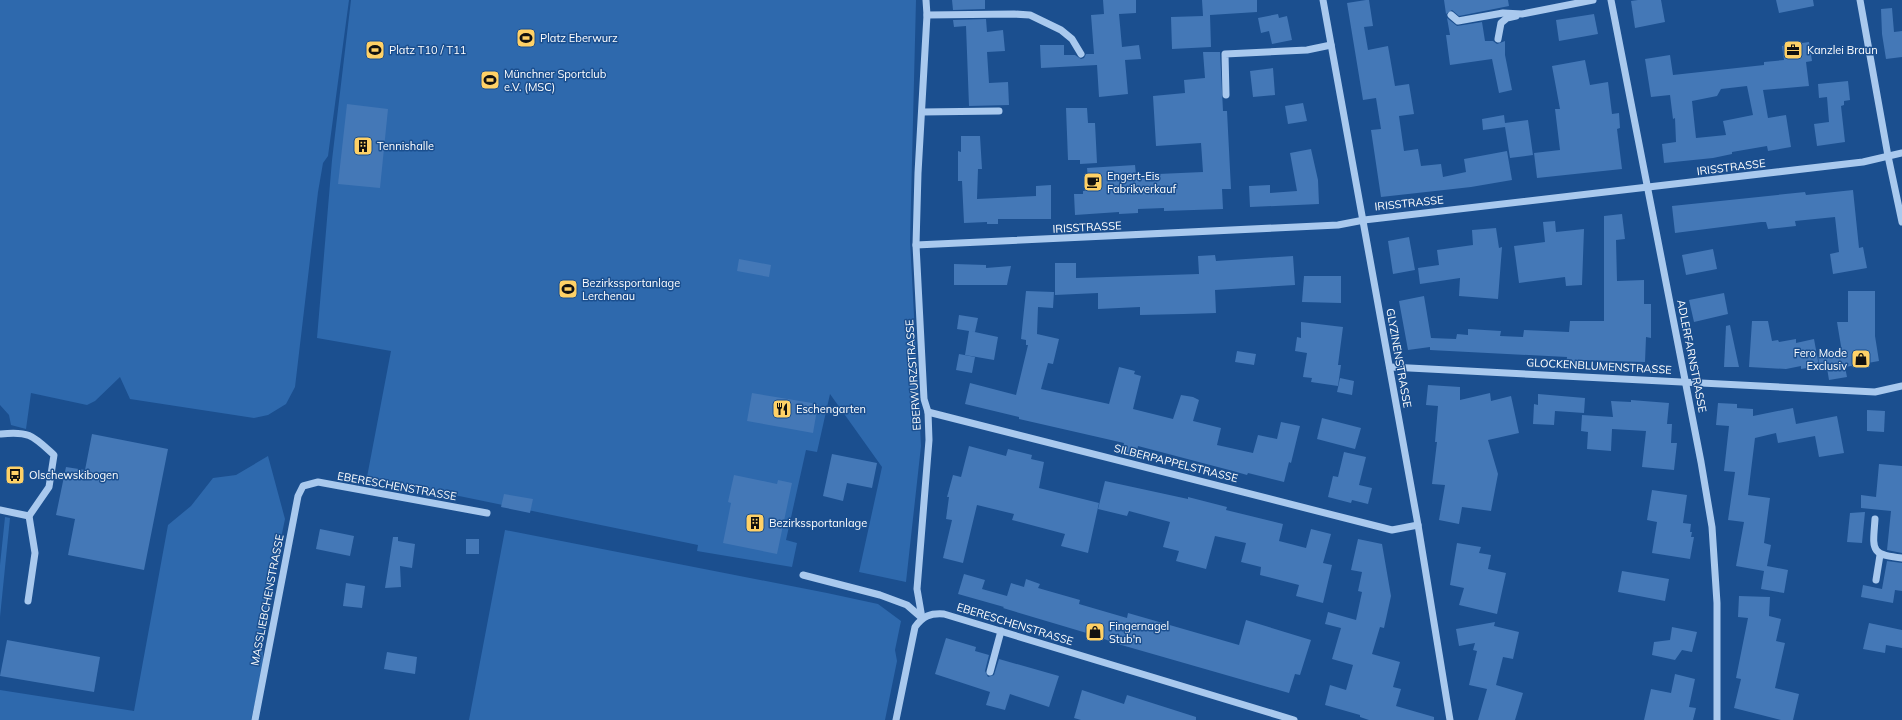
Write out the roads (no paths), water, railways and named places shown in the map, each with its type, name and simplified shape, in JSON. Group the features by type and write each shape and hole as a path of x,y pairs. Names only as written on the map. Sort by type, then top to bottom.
{"street":[{"name":"EBERWURZSTRASSE","path":"922,618 917,589 928,456 928,412 924,399 916,245 927,15 926,0"},
{"name":"GLYZINENSTRASSE","path":"1323,0 1418,525 1450,720"},
{"path":"1498,39 1498,30 1503,20 1522,14 1593,0"},
{"name":"ADLERFARNSTRASSE","path":"1611,0 1686,381 1712,527 1717,603 1717,720"},
{"path":"1860,0 1888,156 1902,222"},
{"path":"1451,15 1458,20 1503,13 1522,14"},
{"path":"927,15 1030,15 1061,30 1072,39 1081,54"},
{"path":"1226,95 1225,54 1307,50 1331,44"},
{"path":"922,112 999,111"},
{"name":"IRISSTRASSE","path":"916,245 1338,225 1364,220 1863,162 1902,153"},
{"name":"GLOCKENBLUMENSTRASSE","path":"1390,368 1686,381 1875,392 1902,386"},
{"name":"SILBERPAPPELSTRASSE","path":"928,412 1392,530 1418,525"},
{"path":"0,442 0,432 20,432 34,437 54,455 49,487 29,516 35,553 28,601"},
{"name":"EBERESCHENSTRASSE","path":"303,486 318,482 487,513"},
{"name":"MASSLIEBCHENSTRASSE","path":"255,720 298,496 303,486"},
{"path":"0,510 29,516"},
{"path":"1875,518 1873,542 1880,555 1876,580"},
{"path":"1880,555 1902,558"},
{"path":"802,575 880,595 907,605 922,618 915,627 911,641 896,720"},
{"name":"EBERESCHENSTRASSE","path":"922,618 932,613 944,614 1294,720"},
{"path":"990,672 1001,631"}],"place":[{"name":"Platz Eberwurz","path":"526,38"},
{"name":"Platz T10 / T11","path":"375,50"},
{"name":"Kanzlei Braun","path":"1793,50"},
{"name":"Münchner Sportclub e.V. (MSC)","path":"490,80"},
{"name":"Tennishalle","path":"363,146"},
{"name":"Engert-Eis Fabrikverkauf","path":"1093,182"},
{"name":"Bezirkssportanlage Lerchenau","path":"568,289"},
{"name":"Fero Mode Exclusiv","path":"1861,359"},
{"name":"Eschengarten","path":"782,409"},
{"name":"Olschewskibogen","path":"15,475"},
{"name":"Bezirkssportanlage","path":"755,523"},
{"name":"Fingernagel Stub'n","path":"1095,632"}]}
